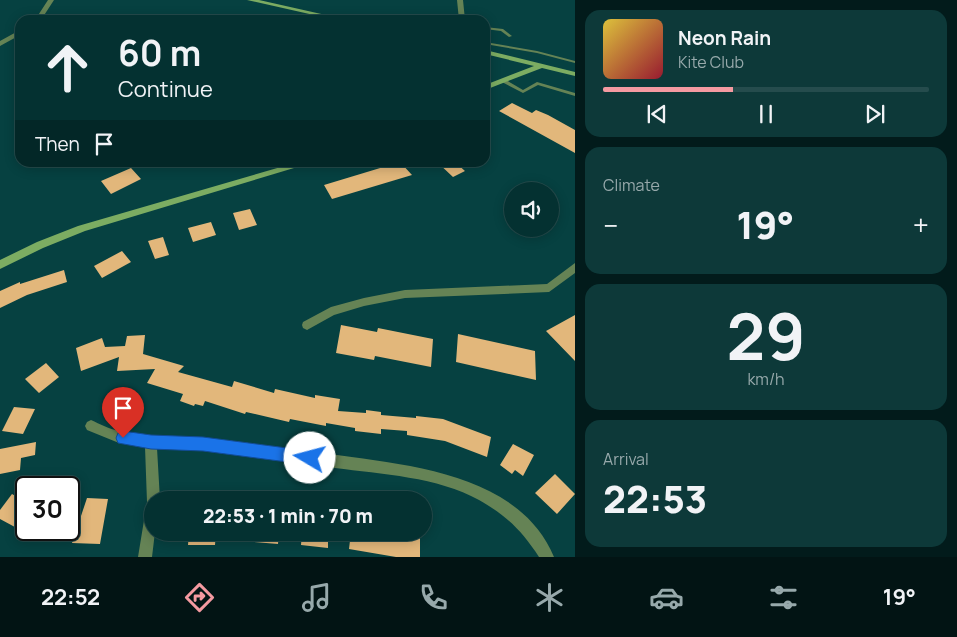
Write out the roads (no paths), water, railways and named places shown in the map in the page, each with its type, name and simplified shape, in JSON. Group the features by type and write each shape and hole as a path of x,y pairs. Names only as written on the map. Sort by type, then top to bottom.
{"street":[{"path":"41,15 51,0"},
{"path":"250,0 321,15"},
{"path":"460,0 462,15"},
{"path":"0,44 15,35"},
{"path":"490,53 574,74"},
{"path":"490,86 543,65"},
{"path":"0,265 21,253 61,236 122,216 293,167"},
{"path":"307,325 331,311 405,294 549,288 574,266"},
{"path":"91,426 109,436 151,442 203,444 431,475 479,491 516,516 547,557"},
{"path":"151,442 153,491"},
{"path":"145,557 147,541"}],"lane":[{"path":"490,29 502,30 510,36"},
{"path":"493,35 502,30"},
{"path":"495,42 500,46"},
{"path":"500,46 512,43"},
{"path":"490,44 537,52 574,62"},
{"path":"498,55 500,46"},
{"path":"504,81 523,92 537,83 574,95"}]}
